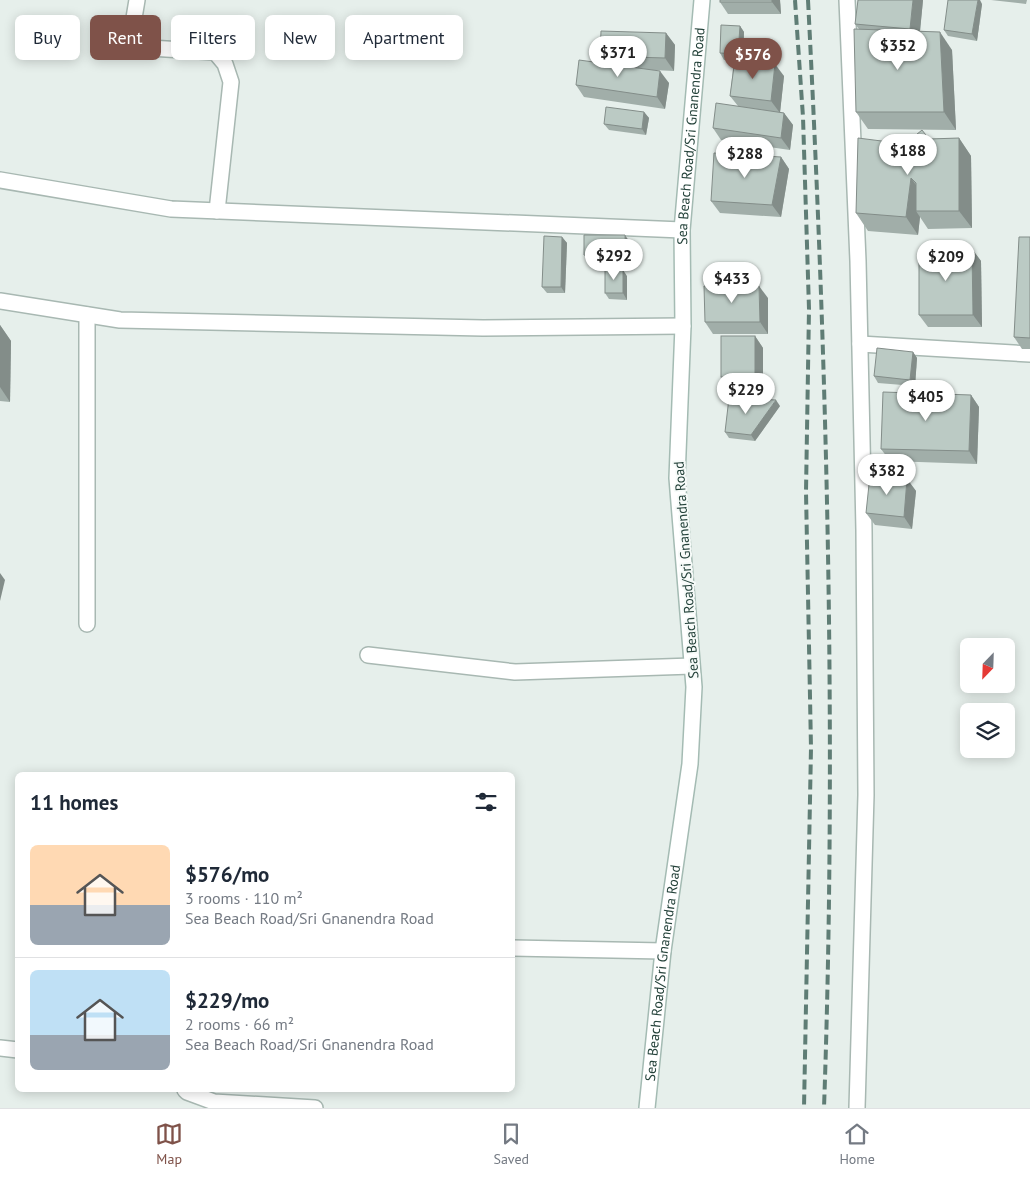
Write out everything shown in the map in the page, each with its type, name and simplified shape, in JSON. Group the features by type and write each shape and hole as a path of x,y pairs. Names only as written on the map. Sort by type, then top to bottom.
{"street":[{"path":"137,0 134,18 134,37 150,48 215,52 225,64 231,82 217,211"},
{"name":"Sea Beach Road/Sri Gnanendra Road","path":"647,1108 662,951 690,764 694,687 677,478 683,326 682,230 702,0"},
{"path":"847,0 858,252 864,530 866,795 857,1108"},
{"path":"0,180 171,209 682,230"},
{"path":"0,301 120,320 483,328 683,326"},
{"path":"87,315 87,624"},
{"path":"860,344 1030,354"},
{"path":"368,655 515,672 692,666"},
{"path":"515,948 662,951"},
{"path":"0,1048 15,1050"},
{"path":"187,1092 214,1102 315,1108"}],"building":[{"path":"720,0 772,0 772,2 720,2"},
{"path":"858,0 913,0 910,29 855,24"},
{"path":"948,0 978,0 972,34 944,30"},
{"path":"721,25 740,26 738,54 720,53"},
{"path":"854,29 940,32 944,112 856,112"},
{"path":"601,31 666,33 665,58 600,56"},
{"path":"735,59 775,64 771,101 730,96"},
{"path":"579,60 660,71 657,97 576,85"},
{"path":"716,103 784,113 781,138 713,128"},
{"path":"606,107 644,112 642,129 604,124"},
{"path":"922,130 929,139 959,138 959,211 916,211 916,183 911,178 906,217 856,213 858,138 905,144"},
{"path":"714,153 781,157 772,205 711,201"},
{"path":"584,235 625,235 626,255 584,255"},
{"path":"544,236 562,237 561,287 542,287"},
{"path":"1019,237 1030,237 1030,338 1014,337"},
{"path":"972,249 973,315 919,315 919,250"},
{"path":"605,270 623,270 623,293 605,293"},
{"path":"704,286 759,286 760,322 705,322"},
{"path":"721,336 755,336 755,377 721,377"},
{"path":"877,348 913,352 910,380 874,376"},
{"path":"883,392 971,395 969,451 881,449"},
{"path":"729,398 776,400 751,435 725,432"},
{"path":"870,475 907,479 904,517 866,513"}],"railway":[{"path":"795,0 803,117 809,309 806,492 811,748 804,1108"},
{"path":"808,0 825,415 830,692 828,970 824,1108"}]}
